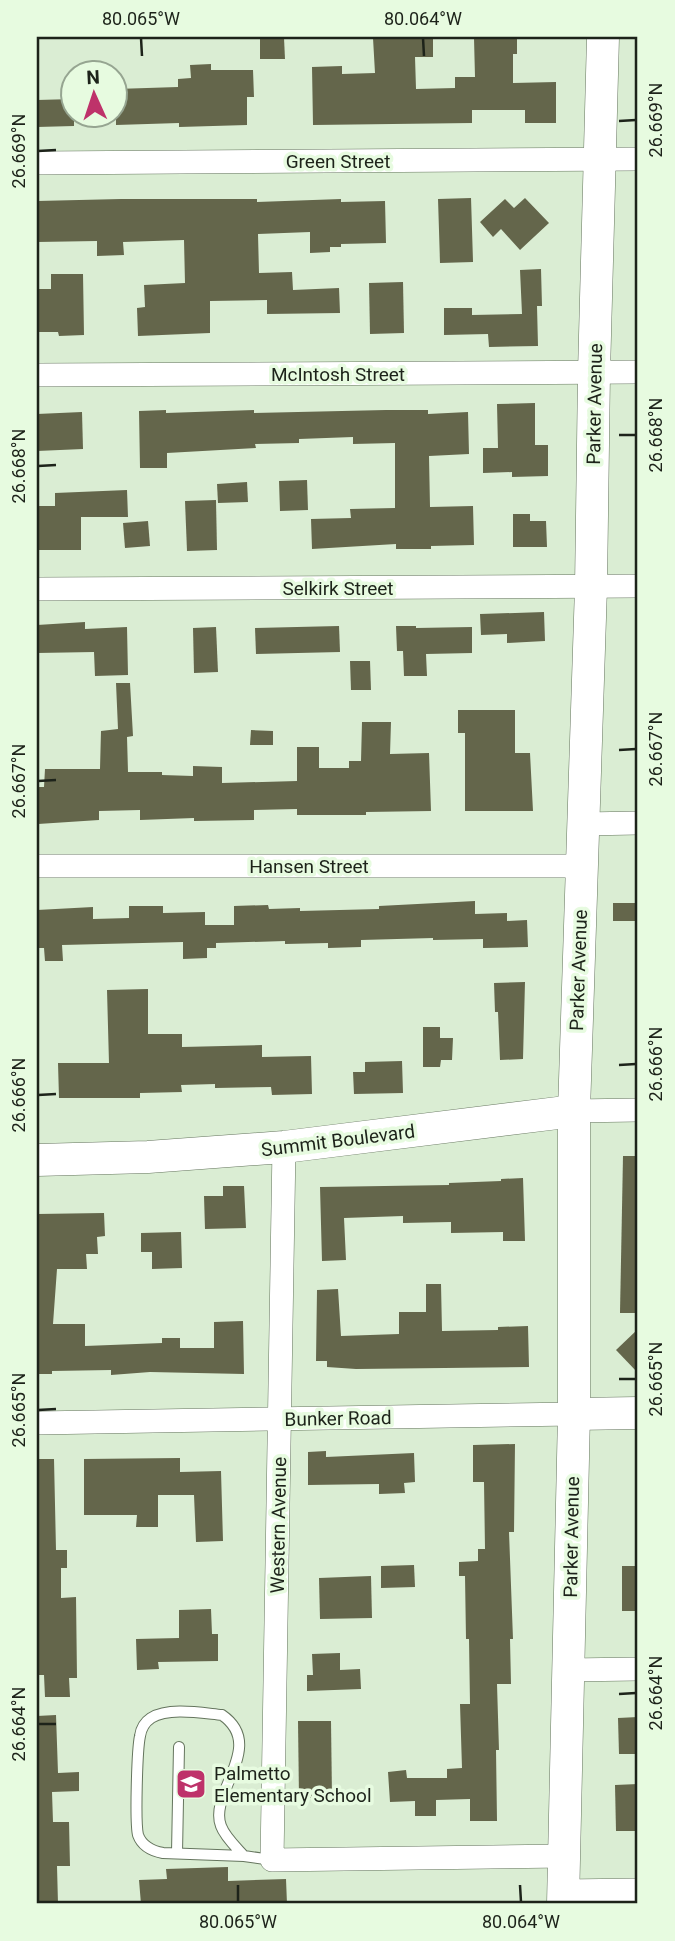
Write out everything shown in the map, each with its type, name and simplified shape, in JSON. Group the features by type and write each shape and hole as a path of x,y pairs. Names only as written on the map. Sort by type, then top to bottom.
{"street":[{"name":"Parker Avenue","path":"563,1898 574,1414 573,1111 591,587 603,37"},
{"name":"Green Street","path":"37,163 638,159"},
{"name":"McIntosh Street","path":"37,374 638,372"},
{"name":"Selkirk Street","path":"37,589 638,586"},
{"path":"584,824 638,823"},
{"name":"Hansen Street","path":"37,866 582,866"},
{"name":"Summit Boulevard","path":"37,1160 148,1157 284,1147 573,1111 638,1110"},
{"name":"Western Avenue","path":"272,1860 284,1147"},
{"name":"Bunker Road","path":"37,1423 638,1413"},
{"path":"568,1670 638,1669"},
{"path":"272,1860 564,1856"},
{"path":"563,1898 638,1890"}],"lane":[{"path":"244,1856 220,1826 219,1806 236,1766 237,1740 228,1719 222,1715 211,1714 161,1714 149,1719 140,1737 138,1834 143,1844 153,1851 272,1860"},
{"path":"177,1853 178,1747"}],"building":[{"path":"433,37 433,57 415,57 416,89 455,88 455,77 475,77 474,38 517,38 517,54 513,54 513,83 556,82 556,123 525,123 525,110 472,110 472,123 313,125 312,67 342,66 342,74 375,73 373,38"},
{"path":"284,38 285,59 260,59 260,39"},
{"path":"211,64 211,70 253,70 254,97 247,97 247,125 179,127 179,123 130,125 130,89 178,87 178,79 191,78 190,65"},
{"path":"60,99 60,126 37,127 37,100"},
{"path":"471,198 473,262 440,263 438,199"},
{"path":"525,198 549,223 520,250 501,229 493,237 480,222 505,199 514,208"},
{"path":"37,201 385,201 386,243 341,244 341,247 330,247 330,252 310,253 310,232 258,234 259,273 292,272 293,290 339,288 340,313 267,314 267,300 210,301 210,333 138,336 137,308 145,307 144,285 185,283 184,240 123,242 124,255 97,256 97,241 37,242"},
{"path":"541,269 542,306 537,306 538,346 489,347 488,334 444,335 444,308 472,308 472,315 522,314 520,270"},
{"path":"51,274 83,274 84,335 59,336 58,332 37,332 37,289 51,289"},
{"path":"403,282 404,333 370,334 369,283"},
{"path":"535,403 535,445 548,445 548,476 512,477 512,472 483,473 483,448 498,448 497,404"},
{"path":"166,410 166,413 254,410 254,413 386,410 428,410 428,414 468,412 469,454 429,456 430,507 473,506 474,545 431,546 431,549 396,549 396,544 312,549 311,519 351,518 350,509 395,508 395,443 353,444 353,437 299,439 299,443 255,444 256,448 167,453 167,468 140,468 139,411"},
{"path":"82,412 83,449 37,451 37,414"},
{"path":"307,480 308,510 280,511 279,481"},
{"path":"247,482 248,502 218,503 217,484"},
{"path":"127,490 128,517 81,517 81,550 37,550 37,506 55,506 55,493"},
{"path":"216,500 217,550 187,551 185,501"},
{"path":"513,514 530,514 530,521 546,521 547,547 513,547"},
{"path":"148,521 150,546 125,548 123,523"},
{"path":"544,612 545,641 507,643 507,634 481,635 480,614"},
{"path":"85,622 85,629 127,627 128,675 95,676 94,652 37,653 37,625"},
{"path":"339,626 340,652 256,654 255,628"},
{"path":"396,626 472,627 472,653 426,654 427,676 404,676 403,651 397,651"},
{"path":"216,627 218,672 194,673 193,628"},
{"path":"350,661 370,661 371,690 351,690"},
{"path":"116,683 130,683 133,736 127,737 128,772 193,776 193,766 222,767 222,783 297,781 297,747 319,747 319,768 349,768 349,761 361,761 362,722 391,722 390,754 429,753 431,811 297,815 297,809 254,810 254,820 194,821 194,818 140,820 140,810 99,811 99,820 38,824 38,787 44,787 45,769 100,769 101,731 118,729"},
{"path":"458,710 515,710 515,753 530,753 533,811 465,811 465,733 458,733"},
{"path":"251,730 273,731 273,745 250,745"},
{"path":"475,901 475,914 507,913 507,921 527,920 528,947 483,948 483,939 433,938 361,940 361,947 328,948 328,943 285,944 285,941 216,943 216,948 207,948 207,958 183,959 183,942 62,945 63,961 45,961 44,948 37,948 37,910 93,907 93,919 129,918 129,906 163,906 163,913 205,912 205,925 234,925 234,906 268,905 269,909 300,908 300,911 379,909 379,906"},
{"path":"613,903 638,903 638,921 613,921"},
{"path":"525,982 523,1059 500,1060 494,983"},
{"path":"148,989 148,1034 182,1034 182,1047 262,1045 262,1057 311,1056 312,1094 272,1095 271,1087 215,1088 215,1084 181,1085 182,1092 140,1093 140,1098 59,1098 58,1063 109,1063 107,990"},
{"path":"423,1027 440,1027 440,1038 453,1038 452,1060 441,1060 440,1067 423,1067"},
{"path":"402,1061 403,1093 354,1094 353,1072 365,1072 365,1062"},
{"path":"623,1156 638,1156 638,1313 620,1313"},
{"path":"523,1178 525,1241 503,1241 503,1232 451,1233 451,1222 403,1223 403,1216 344,1218 346,1260 322,1261 320,1187 449,1185"},
{"path":"223,1186 244,1186 246,1228 205,1229 204,1196 223,1196"},
{"path":"104,1213 105,1236 97,1237 98,1254 86,1254 87,1269 57,1269 53,1324 85,1324 85,1346 162,1343 162,1338 180,1338 180,1348 214,1348 214,1322 243,1321 244,1374 150,1372 111,1375 111,1370 52,1371 52,1374 37,1374 37,1214"},
{"path":"181,1232 182,1268 152,1269 152,1252 141,1252 141,1233"},
{"path":"426,1284 441,1284 442,1331 498,1330 498,1327 528,1326 529,1367 356,1369 327,1367 327,1361 316,1361 317,1290 338,1289 341,1336 399,1334 399,1312 426,1312"},
{"path":"638,1329 638,1373 616,1350"},
{"path":"515,1444 514,1532 509,1532 513,1639 510,1639 511,1684 497,1684 497,1821 470,1821 470,1799 436,1800 436,1816 415,1816 415,1801 390,1802 388,1772 406,1770 407,1778 447,1778 447,1769 462,1768 460,1704 470,1704 465,1576 459,1576 459,1562 478,1561 478,1549 485,1549 484,1482 473,1482 473,1445"},
{"path":"326,1451 326,1457 414,1453 415,1482 404,1483 405,1493 379,1494 379,1484 308,1485 308,1452"},
{"path":"180,1458 180,1472 221,1471 223,1541 196,1542 194,1495 158,1495 158,1527 136,1527 137,1515 84,1515 84,1459"},
{"path":"37,1459 54,1459 56,1550 67,1550 67,1568 61,1568 61,1598 76,1597 77,1678 69,1678 70,1697 45,1697 44,1675 37,1675"},
{"path":"414,1565 415,1587 381,1588 381,1566"},
{"path":"622,1566 638,1566 638,1611 622,1611"},
{"path":"371,1576 372,1618 320,1619 319,1578"},
{"path":"211,1609 212,1634 218,1634 218,1661 158,1662 159,1669 137,1670 136,1639 179,1638 179,1610"},
{"path":"340,1653 340,1670 360,1669 361,1689 307,1691 307,1675 313,1675 312,1654"},
{"path":"56,1715 58,1773 79,1772 79,1791 52,1792 53,1822 69,1822 70,1866 57,1866 58,1904 37,1904 37,1716"},
{"path":"638,1717 638,1754 619,1754 618,1718"},
{"path":"298,1721 331,1721 332,1798 299,1798"},
{"path":"638,1784 638,1831 616,1831 615,1785"},
{"path":"228,1867 228,1881 286,1879 287,1904 141,1904 139,1880 167,1879 166,1869"}],"place":[{"name":"Palmetto Elementary School","path":"191,1784"}]}
